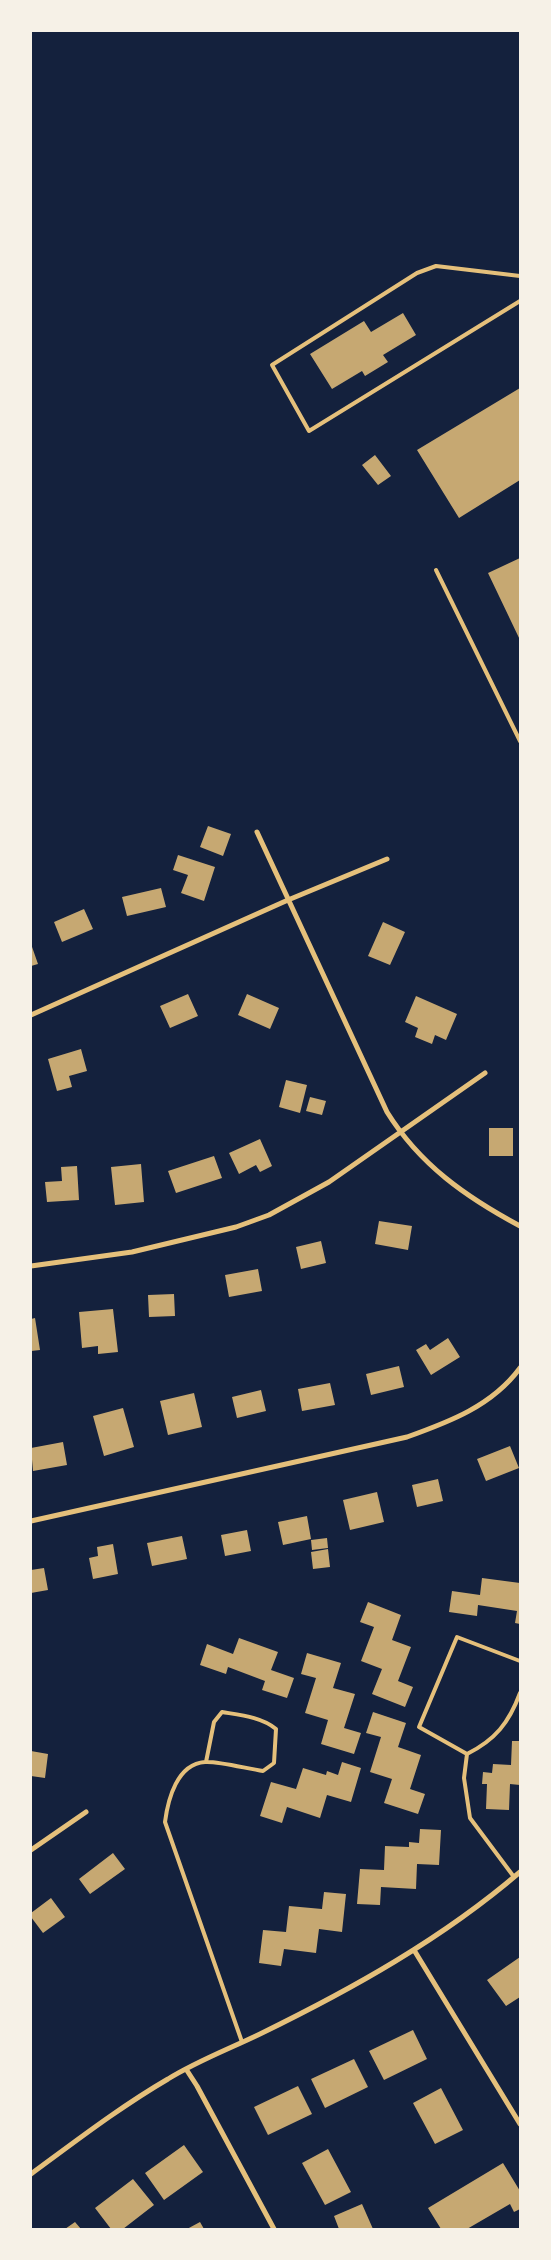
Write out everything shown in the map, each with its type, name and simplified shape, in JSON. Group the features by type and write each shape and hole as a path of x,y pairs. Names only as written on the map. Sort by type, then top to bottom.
{"street":[{"path":"257,832 387,1112 400,1132 424,1160 447,1181 481,1205 520,1226"},
{"path":"31,1015 288,900 387,859"},
{"path":"31,1266 132,1252 236,1227 268,1215 329,1182 485,1073"},
{"path":"31,1521 406,1437 444,1424 486,1401 520,1368"},
{"path":"31,1850 86,1812"},
{"path":"31,2174 120,2109 186,2069 358,1984 414,1950 463,1917 520,1872"},
{"path":"414,1950 520,2124"},
{"path":"186,2069 274,2229"}],"lane":[{"path":"520,276 436,266 417,273 272,365 310,431 520,300"},
{"path":"436,570 520,741"},
{"path":"467,1754 419,1727 457,1637 520,1661"},
{"path":"467,1754 496,1736 514,1708 520,1693"},
{"path":"206,1762 214,1722 222,1712 239,1714 269,1723 276,1729 274,1763 263,1772 206,1762 190,1766 179,1780 168,1802 165,1822 242,2042"},
{"path":"467,1754 464,1778 470,1818 514,1877"}],"building":[{"path":"403,313 416,335 383,355 388,362 365,376 362,371 332,389 310,354 364,321 371,332"},
{"path":"520,388 520,480 459,518 417,450"},
{"path":"375,455 391,476 378,485 362,465"},
{"path":"520,558 520,640 488,573"},
{"path":"208,826 231,834 223,856 200,847"},
{"path":"178,855 215,867 204,901 181,893 188,875 173,870"},
{"path":"161,888 166,907 127,916 122,897"},
{"path":"84,909 93,929 62,942 54,922"},
{"path":"383,922 405,932 390,965 368,956"},
{"path":"31,944 38,964 31,966"},
{"path":"188,994 198,1016 170,1028 160,1006"},
{"path":"247,994 279,1008 270,1029 238,1015"},
{"path":"416,996 457,1014 446,1040 435,1035 432,1044 415,1037 418,1028 405,1022"},
{"path":"81,1049 87,1071 69,1076 72,1087 57,1091 48,1059"},
{"path":"286,1080 307,1085 300,1113 279,1107"},
{"path":"310,1097 326,1101 322,1115 306,1111"},
{"path":"489,1128 513,1128 513,1156 489,1156"},
{"path":"260,1139 272,1166 260,1172 256,1165 239,1174 229,1153"},
{"path":"214,1156 222,1178 176,1193 168,1171"},
{"path":"141,1164 144,1202 115,1205 111,1167"},
{"path":"77,1166 79,1200 47,1202 45,1182 62,1181 61,1167"},
{"path":"379,1221 412,1226 408,1250 375,1244"},
{"path":"321,1241 326,1263 301,1269 296,1247"},
{"path":"258,1269 262,1291 229,1297 225,1275"},
{"path":"174,1294 175,1316 149,1317 148,1295"},
{"path":"113,1309 118,1352 98,1354 98,1346 82,1348 79,1312"},
{"path":"35,1318 40,1350 31,1351 31,1319"},
{"path":"448,1338 460,1357 431,1375 416,1350 426,1344 430,1350"},
{"path":"399,1366 404,1387 371,1395 366,1374"},
{"path":"330,1383 335,1405 302,1411 298,1389"},
{"path":"261,1390 266,1411 237,1418 232,1397"},
{"path":"194,1393 202,1427 168,1435 160,1401"},
{"path":"123,1408 134,1447 104,1456 93,1416"},
{"path":"63,1442 67,1465 33,1471 31,1448"},
{"path":"510,1446 519,1468 486,1481 477,1459"},
{"path":"438,1479 443,1501 417,1507 412,1485"},
{"path":"377,1492 384,1522 350,1530 343,1500"},
{"path":"307,1516 311,1539 283,1545 278,1522"},
{"path":"247,1530 251,1551 225,1556 221,1535"},
{"path":"182,1536 187,1559 152,1566 147,1543"},
{"path":"327,1538 328,1548 312,1550 311,1540"},
{"path":"113,1544 118,1574 93,1579 89,1558 98,1556 97,1547"},
{"path":"328,1549 330,1567 313,1569 311,1552"},
{"path":"44,1568 48,1590 31,1593 31,1570"},
{"path":"482,1578 520,1583 520,1624 515,1623 517,1611 478,1605 477,1616 449,1612 452,1591 480,1595"},
{"path":"368,1602 401,1615 392,1640 411,1647 398,1681 413,1687 405,1707 372,1694 382,1669 361,1661 374,1627 360,1622"},
{"path":"239,1638 278,1652 271,1670 294,1678 287,1698 262,1690 265,1681 228,1667 226,1674 200,1665 207,1644 233,1654"},
{"path":"307,1653 341,1663 333,1688 355,1694 344,1728 361,1733 354,1754 321,1744 328,1720 305,1713 316,1678 301,1674"},
{"path":"373,1712 406,1723 398,1747 421,1755 410,1789 425,1794 418,1814 384,1803 392,1779 370,1772 381,1737 366,1733"},
{"path":"512,1741 520,1741 520,1785 510,1784 509,1810 486,1809 487,1784 482,1784 483,1772 492,1773 493,1764 511,1765"},
{"path":"31,1751 48,1754 45,1778 31,1776"},
{"path":"342,1762 361,1768 351,1802 327,1795 320,1818 287,1807 282,1823 260,1816 271,1782 296,1789 303,1768 326,1775 327,1771 338,1775"},
{"path":"420,1829 441,1830 439,1865 417,1864 416,1889 381,1887 380,1905 357,1904 360,1869 384,1870 385,1846 409,1847 409,1842 419,1843"},
{"path":"113,1853 125,1869 90,1894 79,1879"},
{"path":"324,1892 346,1894 342,1932 319,1929 316,1953 284,1949 281,1966 259,1963 263,1930 286,1932 289,1906 322,1909"},
{"path":"51,1898 65,1917 43,1933 31,1917 31,1913"},
{"path":"520,1957 520,1997 506,2006 487,1980"},
{"path":"413,2030 427,2059 384,2080 369,2051"},
{"path":"354,2059 368,2087 325,2108 311,2079"},
{"path":"298,2086 312,2114 268,2135 254,2107"},
{"path":"441,2088 463,2130 435,2144 413,2103"},
{"path":"184,2145 203,2172 164,2200 145,2173"},
{"path":"328,2149 351,2192 325,2205 302,2163"},
{"path":"503,2163 520,2191 520,2209 514,2212 510,2204 467,2229 441,2229 428,2208"},
{"path":"133,2179 154,2205 123,2229 111,2229 95,2208"},
{"path":"362,2204 373,2229 339,2229 334,2216"},
{"path":"75,2222 81,2229 65,2229"},
{"path":"200,2222 204,2229 187,2229"}]}
